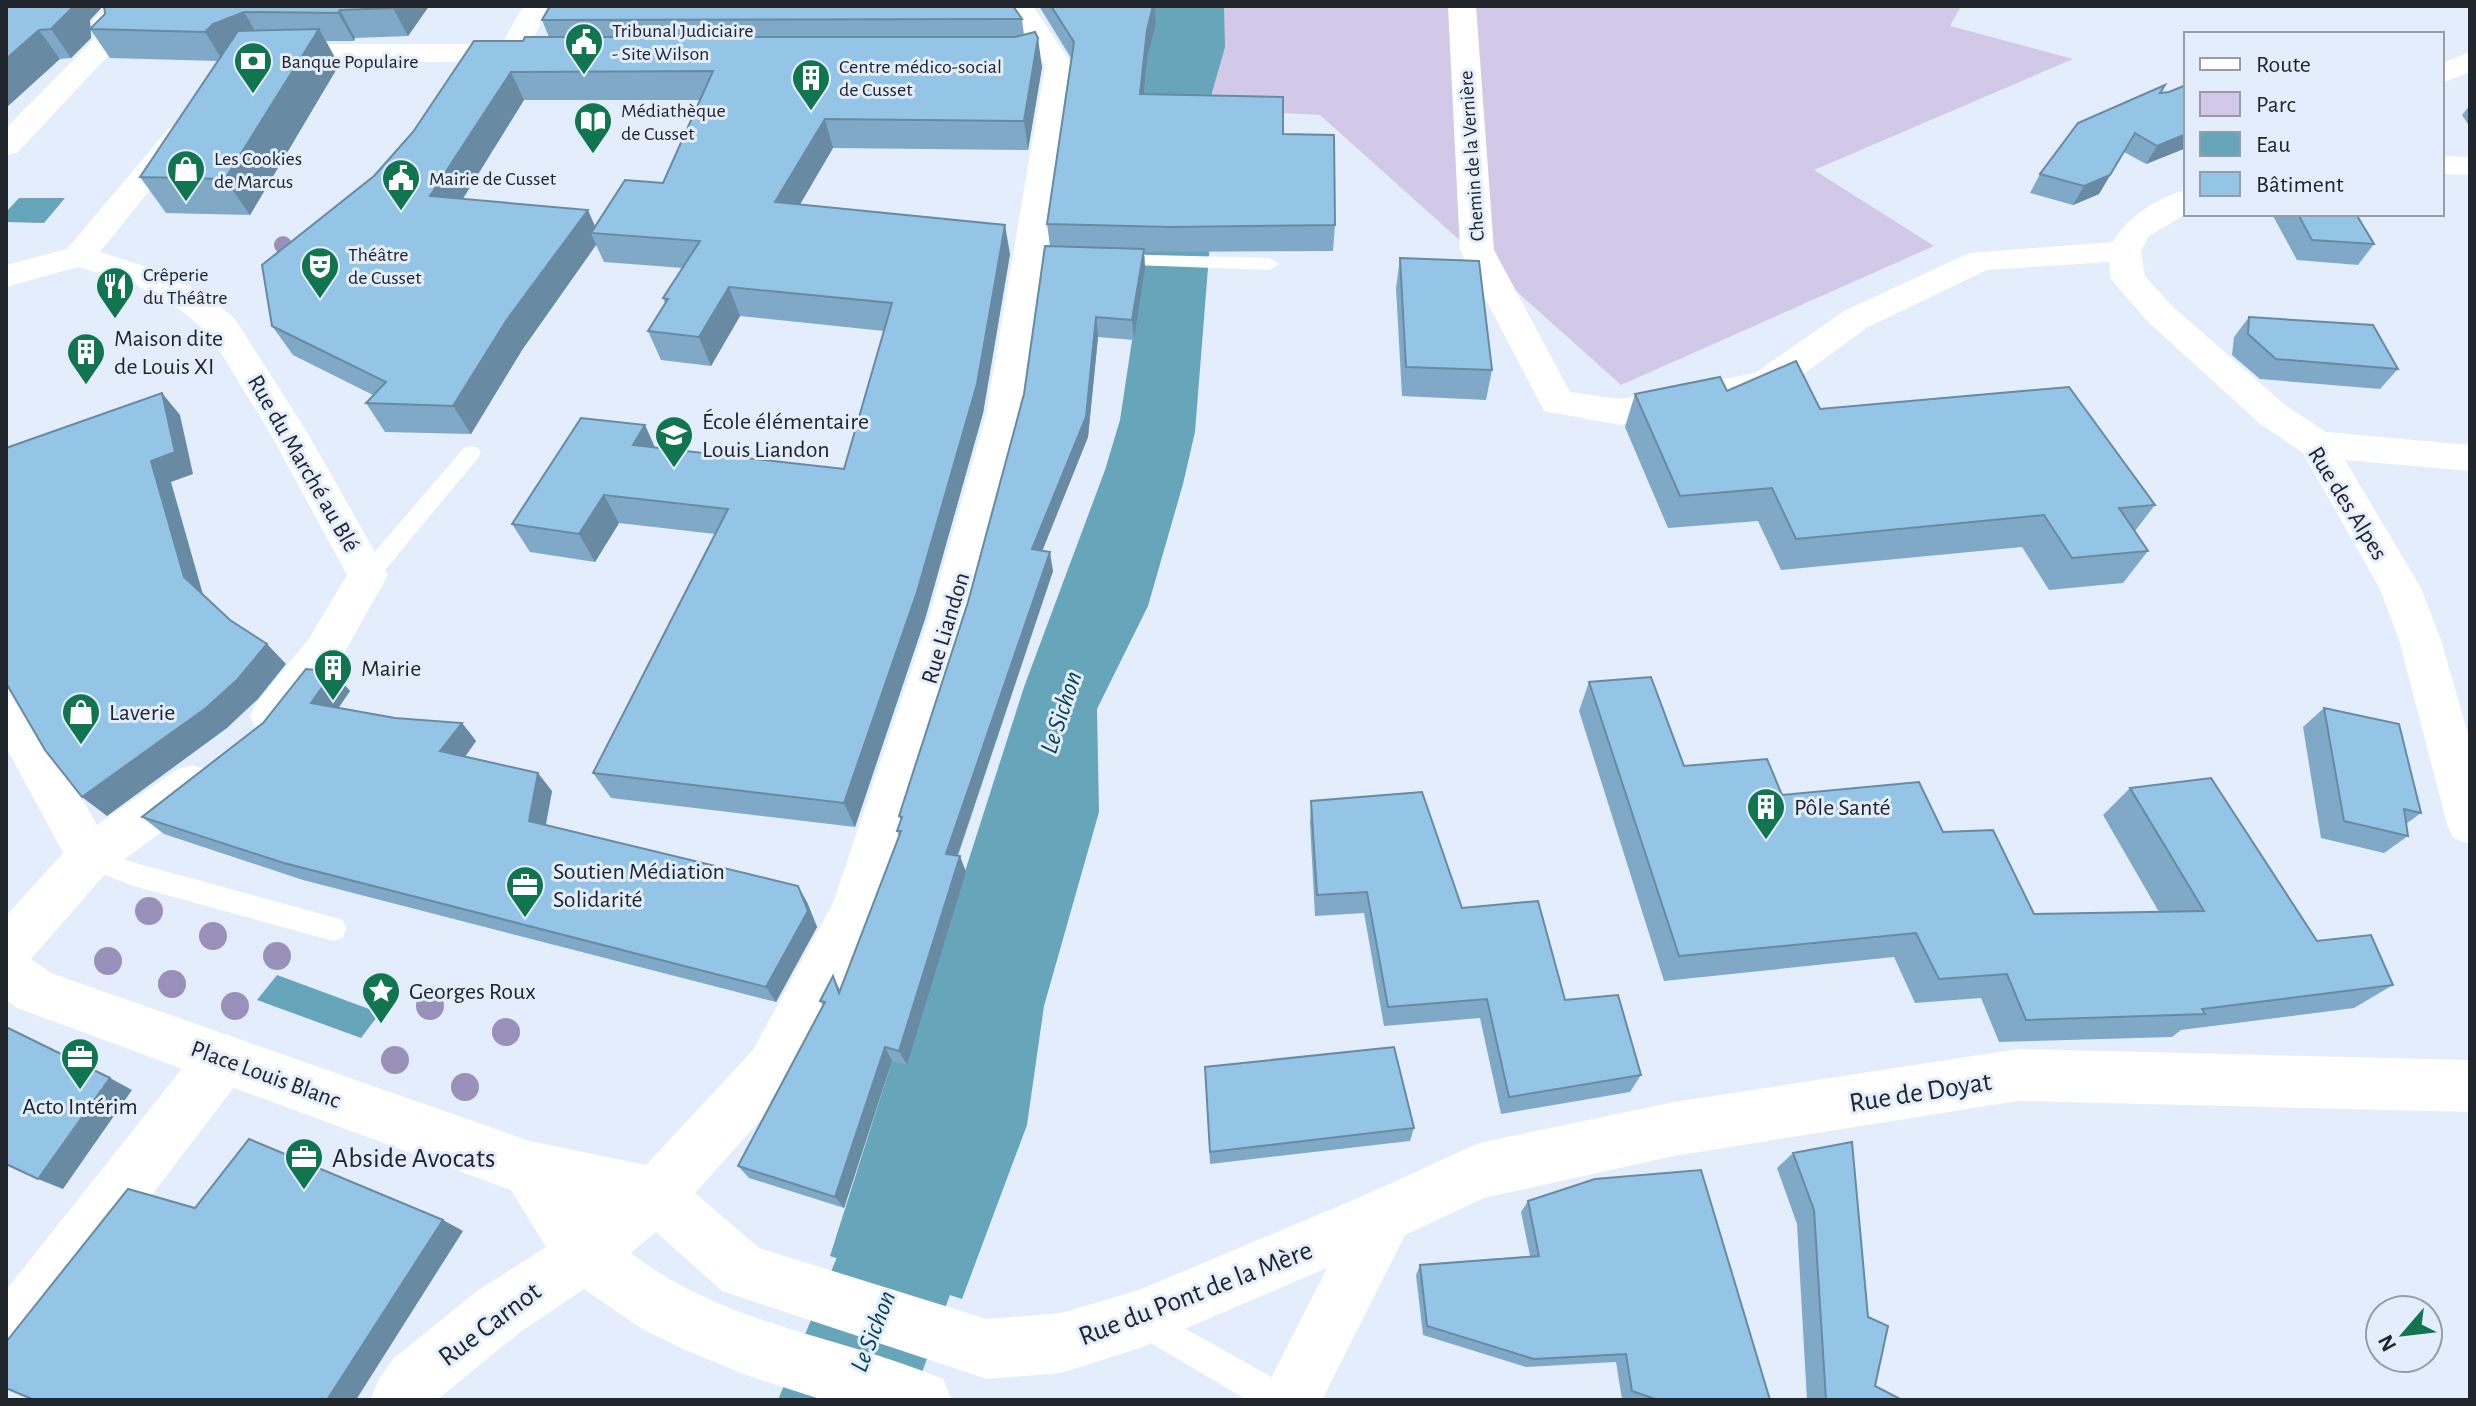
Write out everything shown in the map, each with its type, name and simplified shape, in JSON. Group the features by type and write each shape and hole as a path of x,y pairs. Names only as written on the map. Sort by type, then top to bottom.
{"street":[{"path":"6,146 108,41 106,22 122,6"},
{"path":"511,53 537,6"},
{"name":"Rue Liandon","path":"586,1254 656,1195 772,1068 855,909 949,620 1005,414 1038,258 1059,66 1032,50 1019,6"},
{"name":"Chemin de la Vernière","path":"1462,6 1477,250 1557,402 1620,412 1766,383 1856,319 1981,260 2124,251"},
{"path":"252,57 546,53"},
{"path":"2444,73 2470,61"},
{"path":"6,276 79,256 200,110"},
{"path":"2444,165 2470,166"},
{"path":"2124,251 2136,230 2184,201"},
{"name":"Rue des Alpes","path":"2124,251 2128,279 2159,313 2272,414 2317,444 2400,588 2420,640 2470,824"},
{"name":"Rue du Marché au Blé","path":"6,951 90,857 264,726 323,652 368,575 288,432 223,327 194,303 148,278 79,256"},
{"path":"2317,444 2470,458"},
{"path":"6,705 90,857"},
{"name":"Place Louis Blanc","path":"6,970 35,991 530,1169 656,1195"},
{"path":"6,1337 223,1059"},
{"name":"Rue de Doyat","path":"1385,1215 1479,1171 1674,1129 2018,1075 2470,1086"},
{"path":"530,1169 586,1254 672,1315 713,1334 922,1400"},
{"name":"Rue du Pont de la Mère","path":"656,1195 742,1271 987,1349 1061,1343 1140,1319 1385,1215"},
{"path":"1290,1400 1385,1215"},
{"name":"Rue Carnot","path":"400,1400 414,1380 498,1312 586,1254"}],"lane":[{"path":"1090,259 1270,264"},
{"path":"368,575 471,453"},
{"path":"90,857 130,873 333,929"},
{"path":"1140,1319 1279,1400"}],"green space":[{"path":"1219,6 1961,6 1950,26 2073,59 1814,170 1934,246 1621,385 1320,115 1193,108"}],"water":[{"path":"1144,6 1224,6 1225,47 1211,96 1210,243 1195,432 1148,606 1097,709 1099,812 1044,1006 1027,1125 962,1299 830,1256 892,1061 952,912 1024,687 1105,470 1120,420 1145,254"},
{"path":"19,198 65,198 44,223 6,222 6,212"},
{"path":"277,975 380,1013 361,1038 257,1000"}],"building":[{"path":"6,6 71,6 71,9 51,29 39,30 6,59"},
{"path":"104,6 395,6 340,10 338,13 244,12 213,24 205,32 90,29 105,14"},
{"path":"550,6 1013,6 1022,19 542,20"},
{"path":"1051,6 1153,6 1147,30 1140,94 1283,97 1283,134 1334,135 1335,225 1170,227 1047,224 1074,42"},
{"path":"319,29 225,179 140,177 238,31"},
{"path":"1035,32 1038,38 1024,121 825,119 775,202 1005,225 977,384 917,592 844,803 593,773 728,509 604,495 579,534 512,524 581,418 645,425 633,445 844,469 892,303 729,287 699,337 648,331 668,299 663,298 700,241 591,233 625,180 663,183 713,71 511,72 430,196 588,210 506,321 453,406 366,403 386,382 272,326 262,265 374,176 413,132 474,41 523,41 525,37 1015,37"},
{"path":"2165,85 2160,93 2184,86 2184,135 2157,146 2135,133 2110,175 2084,186 2040,174 2078,123"},
{"path":"2299,216 2357,216 2374,244 2312,240"},
{"path":"1045,246 1144,249 1132,320 1096,317 1086,417 1032,549 1050,552 946,854 960,856 899,1051 885,1047 835,1197 738,1166 825,1002 820,1001 833,976 839,993 901,831 897,831 902,817 899,816 968,602 1024,394"},
{"path":"1400,258 1479,261 1492,370 1406,367"},
{"path":"2249,317 2373,325 2398,369 2276,359 2248,334"},
{"path":"1796,361 1820,409 2069,387 2155,505 2119,508 2148,551 2072,558 2044,515 1796,539 1772,488 1680,496 1635,394 1720,377 1727,391"},
{"path":"162,393 175,452 151,461 184,577 230,620 267,644 238,679 206,708 82,797 45,750 6,683 6,448"},
{"path":"306,669 333,672 311,703 395,718 462,723 440,751 538,773 529,821 798,886 808,911 766,987 284,863 142,817 263,723"},
{"path":"1651,677 1684,766 1767,759 1782,795 1919,782 1943,832 1993,830 2034,914 2204,911 2130,788 2211,778 2317,941 2371,935 2393,985 2202,1009 2205,1014 2026,1020 2007,974 1939,979 1916,933 1679,956 1589,682"},
{"path":"2324,708 2399,724 2421,813 2404,809 2408,836 2344,821"},
{"path":"1422,792 1462,908 1538,901 1565,1000 1618,995 1641,1075 1509,1097 1487,999 1388,1007 1367,892 1317,895 1311,801"},
{"path":"6,1027 110,1078 38,1179 6,1164"},
{"path":"1394,1047 1414,1128 1210,1152 1205,1067"},
{"path":"249,1139 443,1220 327,1400 34,1400 6,1388 6,1342 128,1189 195,1208"},
{"path":"1852,1142 1868,1317 1888,1326 1875,1386 1902,1400 1826,1400 1814,1210 1793,1153"},
{"path":"1701,1170 1770,1400 1658,1400 1632,1391 1626,1354 1534,1359 1427,1326 1420,1265 1539,1256 1528,1201 1595,1179"}],"waterway":[{"name":"Le Sichon","path":"845,1400 905,1245 934,1146"}],"place":[{"name":"Tribunal Judiciaire - Site Wilson","path":"584,76"},
{"name":"Banque Populaire","path":"253,95"},
{"name":"Centre médico-social de Cusset","path":"811,112"},
{"name":"Médiathèque de Cusset","path":"593,155"},
{"name":"Les Cookies de Marcus","path":"186,203"},
{"name":"Mairie de Cusset","path":"401,212"},
{"name":"Théâtre de Cusset","path":"320,300"},
{"name":"Crêperie du Théâtre","path":"115,320"},
{"name":"Maison dite de Louis XI","path":"86,386"},
{"name":"École élémentaire Louis Liandon","path":"674,469"},
{"name":"Mairie","path":"333,702"},
{"name":"Laverie","path":"81,746"},
{"name":"Pôle Santé","path":"1766,841"},
{"name":"Soutien Médiation Solidarité","path":"525,919"},
{"name":"Georges Roux","path":"381,1025"},
{"name":"Acto Intérim","path":"80,1091"},
{"name":"Abside Avocats","path":"304,1191"}]}
